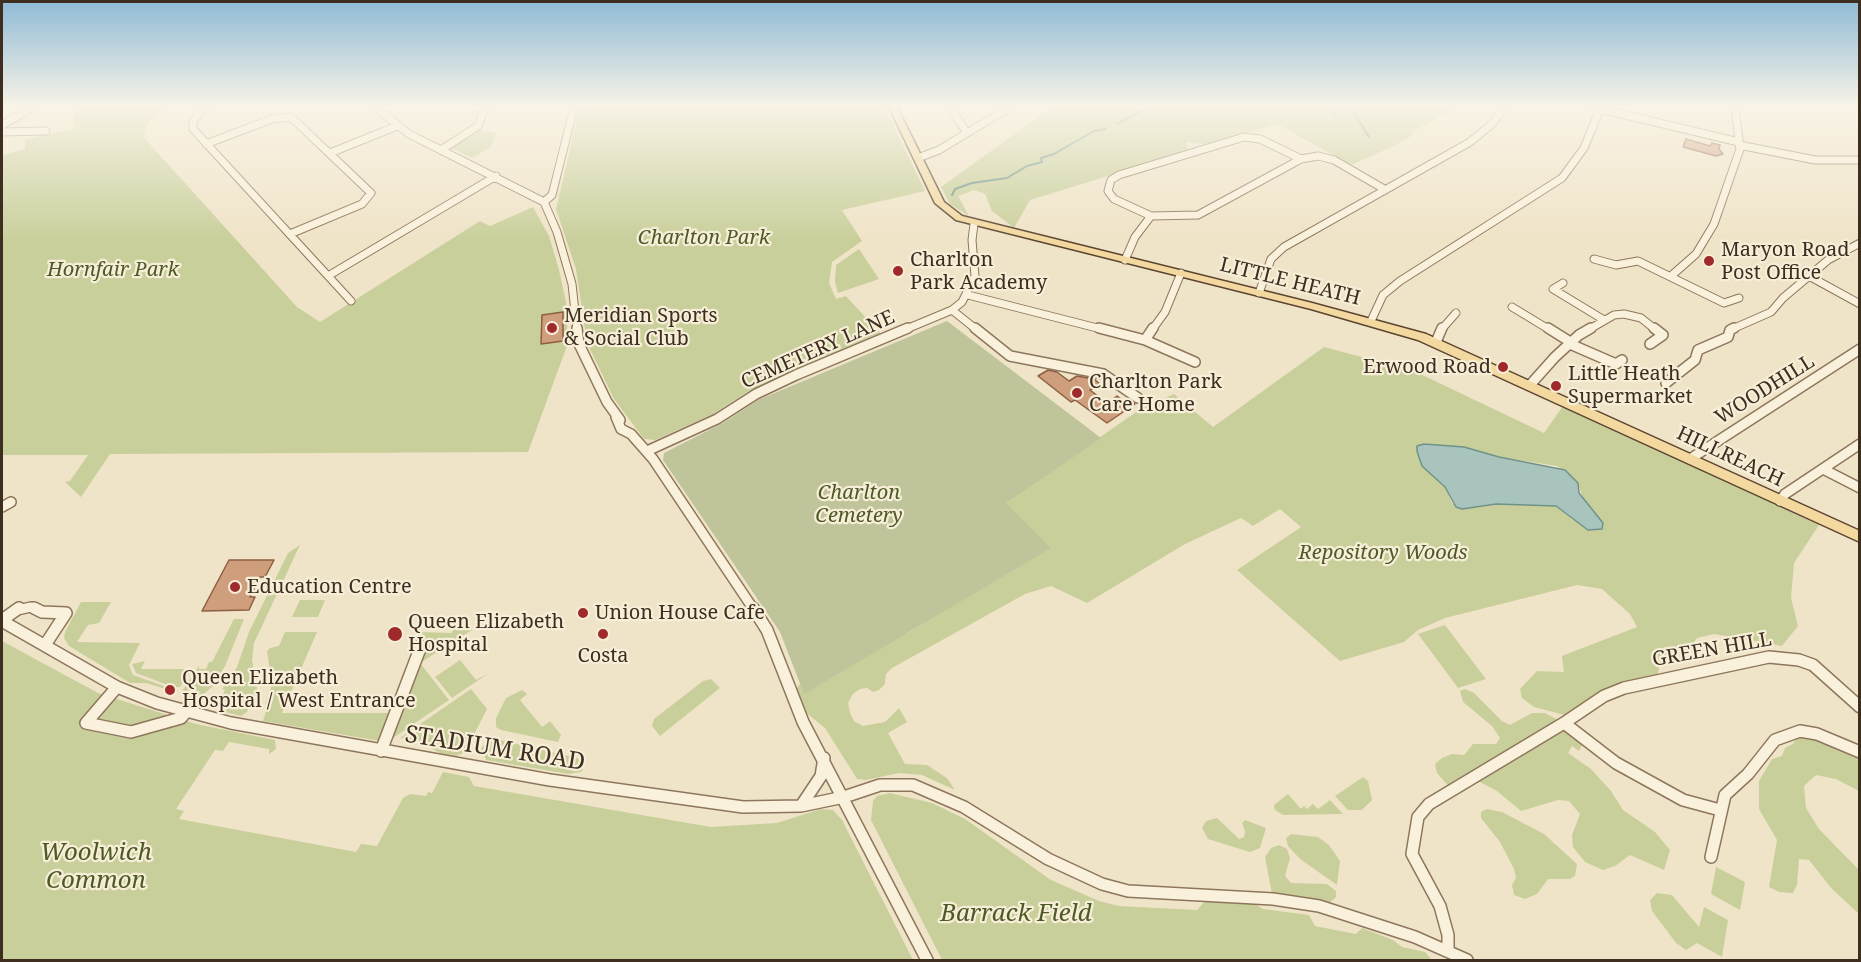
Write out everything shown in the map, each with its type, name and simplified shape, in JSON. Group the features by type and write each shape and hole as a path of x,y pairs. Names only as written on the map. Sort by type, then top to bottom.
{"main road":[{"name":"LITTLE HEATH","path":"915,152 944,207 954,215 974,224 1371,321 1436,342 1585,411"},
{"name":"HILLREACH","path":"1585,411 1860,537"}],"street":[{"path":"213,152 351,301"},
{"path":"445,152 544,202 557,232 570,276 579,344 621,429 631,434 647,451 767,630 804,722 927,960"},
{"path":"544,202 552,195 563,152"},
{"path":"918,158 936,152"},
{"path":"1195,152 1119,175 1111,180 1108,191 1114,200 1151,216 1198,215 1301,159 1318,156 1334,160 1384,189"},
{"path":"1286,152 1301,159"},
{"path":"1259,293 1271,259 1284,247 1450,152"},
{"path":"1371,321 1383,295 1400,281 1562,178 1581,152"},
{"path":"1671,276 1696,254 1714,224 1736,152"},
{"path":"1779,152 1815,160 1860,160"},
{"path":"290,234 362,204 370,197 369,190 330,153"},
{"path":"328,276 496,176"},
{"path":"1125,260 1135,237 1151,216"},
{"path":"974,224 972,240 975,276 968,295 1145,340 1196,362"},
{"path":"1666,383 1695,360 1698,350 1728,337 1730,330 1771,312 1809,276 1838,254 1860,243"},
{"path":"1594,259 1616,265 1638,261 1724,303 1739,298"},
{"path":"1145,340 1165,312 1181,273"},
{"path":"1809,276 1860,304"},
{"path":"1563,283 1553,289 1604,320"},
{"name":"CEMETERY LANE","path":"647,451 717,419 756,394 796,375 952,310 968,295"},
{"path":"1512,307 1571,343 1616,364 1622,360"},
{"path":"952,310 1010,356 1103,374 1138,398"},
{"path":"1436,342 1444,324 1455,313"},
{"path":"1530,385 1571,343 1604,320 1624,314 1641,318 1663,335 1650,344"},
{"name":"WOODHILL","path":"1690,459 1860,349"},
{"path":"1780,501 1860,444"},
{"path":"1823,469 1860,488"},
{"path":"2,507 11,502"},
{"name":"STADIUM ROAD","path":"45,645 66,613 42,612 31,607 20,608 2,621 117,687 186,712 248,727 381,751 742,807 801,806 844,797 880,785 913,785 964,807 1048,859 1102,884 1128,891 1273,899 1319,906 1448,950 1467,960"},
{"path":"381,751 421,646"},
{"name":"GREEN HILL","path":"1448,950 1448,935 1440,906 1412,854 1418,817 1429,804 1564,723 1604,696 1624,688 1769,657 1789,658 1813,665 1860,707"},
{"path":"117,687 86,723 131,732 181,718 186,712"},
{"path":"1564,723 1616,763 1683,800 1720,810"},
{"path":"1711,856 1725,795 1748,774 1775,740 1800,731 1817,734 1860,752"},
{"path":"801,806 821,776 824,758"}],"green space":[{"name":"Hornfair Park","path":"14,152 157,152 297,307 320,322 480,221 490,226 533,207 549,236 559,270 566,302 568,343 528,452 110,454 81,497 65,482 70,481 88,455 2,455 2,155"},
{"path":"459,152 483,152 472,158"},
{"name":"Charlton Park","path":"569,152 906,152 925,191 842,210 862,241 832,262 829,283 836,299 846,296 881,334 747,392 713,414 655,440 644,439 614,399 587,343 576,269 556,209"},
{"path":"990,152 1186,152 1030,200 1014,228 992,211 985,194 974,190 958,196 969,216 950,204 941,187"},
{"path":"1327,152 1381,152 1351,165"},
{"path":"859,249 879,279 838,293 835,282 836,265"},
{"name":"Charlton Cemetery","path":"947,321 1101,438 1006,503 1051,548 804,694 780,632 663,460 664,453 723,423 758,400"},
{"name":"Repository Woods","path":"1324,347 1414,371 1544,433 1563,406 1819,525 1794,563 1791,598 1798,626 1782,646 1714,634 1697,638 1689,649 1661,662 1656,680 1644,682 1572,717 1534,707 1522,698 1520,689 1537,671 1564,672 1562,656 1637,627 1630,614 1602,589 1577,585 1445,618 1418,630 1404,642 1340,661 1237,570 1301,527 1280,509 1253,526 1241,518 1185,544 1087,603 1051,586 1025,594 892,668 886,674 885,684 879,690 873,692 867,688 860,689 853,694 848,703 854,721 863,726 885,722 899,708 907,722 888,733 905,764 927,765 947,778 955,790 922,775 899,773 866,780 857,779 825,728 804,711 796,689 799,685 827,674 895,636 906,634 1048,546 1005,503 1142,408 1174,394 1213,427","holes":["1499,457 1557,466 1578,483 1583,499 1597,516 1573,520 1556,506 1544,504 1496,504 1462,509 1452,503 1445,487 1430,473"]},
{"path":"300,545 254,643 252,660 257,689 247,712 241,716 220,711 221,698 225,690 222,689 237,667 249,632 288,553"},
{"path":"300,600 325,600 318,617 292,617"},
{"path":"81,602 111,602 99,623 88,625 77,642 140,643 129,665 133,675 178,691 146,683 130,683 69,646 64,638 65,632"},
{"path":"234,619 244,619 225,666 212,687 198,699 180,694 199,666 199,669 206,669 209,662 212,662"},
{"path":"463,619 472,630 420,663 449,700 390,740 423,644 414,645 419,632 452,633 455,623"},
{"path":"1445,625 1486,679 1458,688 1418,634"},
{"path":"285,632 317,632 282,713 395,713 380,741 263,721 268,705 265,704 272,685 267,651 279,646"},
{"name":"Woolwich Common","path":"2,641 98,693 196,724 275,740 276,749 269,754 269,749 229,742 223,751 215,750 176,809 184,811 179,819 356,852 361,844 377,846 403,798 410,794 426,796 428,792 432,793 443,772 469,777 474,786 711,827 777,823 821,809 833,810 842,820 913,960 2,960"},
{"path":"460,660 476,680 489,673 452,698 435,677"},
{"path":"145,661 141,669 192,669 180,687 173,687 136,673 132,664"},
{"path":"711,679 720,688 660,736 652,726 654,719 703,681"},
{"path":"471,689 487,709 465,752 456,756 440,753 427,746 426,742 400,738"},
{"path":"1465,689 1474,693 1502,721 1510,725 1532,713 1545,713 1558,720 1583,743 1579,751 1572,746 1568,753 1591,769 1611,791 1623,810 1655,832 1670,850 1664,870 1630,855 1615,866 1603,870 1585,862 1573,847 1572,835 1580,814 1569,801 1558,800 1521,811 1497,791 1480,782 1467,781 1452,790 1437,773 1435,764 1452,754 1464,755 1473,744 1496,744 1500,738 1492,726 1463,702 1460,691"},
{"path":"522,690 527,694 520,700 542,727 550,721 561,735 558,742 496,727 496,718 506,698"},
{"path":"1800,731 1859,752 1859,791 1836,779 1816,775 1804,786 1806,808 1819,829 1859,870 1859,914 1832,889 1809,860 1799,859 1797,885 1793,893 1779,892 1769,887 1777,840 1759,809 1759,781 1772,759 1782,756 1785,748 1793,744"},
{"path":"500,740 577,758 583,762 583,769 581,772 568,774 486,760 481,748 490,741"},
{"path":"1363,777 1368,781 1372,800 1362,810 1348,810 1335,796"},
{"name":"Barrack Field","path":"890,793 932,803 965,819 1051,880 1099,901 1119,906 1197,910 1207,899 1247,899 1263,909 1309,915 1315,926 1356,934 1362,928 1393,940 1402,947 1425,952 1432,960 942,960 871,820 873,801 877,796"},
{"path":"1288,794 1301,809 1304,806 1307,809 1313,804 1318,809 1330,800 1343,814 1283,815 1275,810 1274,805"},
{"path":"1487,809 1502,812 1544,834 1577,864 1575,876 1570,879 1548,879 1537,894 1525,899 1514,895 1512,885 1516,878 1514,869 1500,842 1481,818 1481,812"},
{"path":"1217,818 1239,839 1244,837 1245,831 1242,823 1245,820 1266,828 1260,848 1250,852 1208,839 1202,828 1206,821"},
{"path":"1291,834 1318,837 1329,845 1340,861 1337,885 1300,859 1288,846 1286,838"},
{"path":"1279,845 1287,849 1290,858 1285,876 1291,883 1327,884 1336,891 1336,897 1329,903 1273,899 1265,857 1271,848"},
{"path":"1716,867 1745,882 1740,910 1711,894"},
{"path":"1657,893 1672,895 1699,927 1704,907 1728,920 1722,957 1697,943 1686,950 1676,943 1652,911 1650,900"}],"water":[{"path":"1424,444 1464,447 1499,457 1565,470 1578,483 1579,493 1603,523 1602,529 1588,530 1556,506 1496,504 1462,509 1456,507 1445,487 1422,466 1417,446"}],"building":[{"path":"1701,152 1721,152 1723,154 1716,156"},
{"name":"Meridian Sports & Social Club","path":"563,312 563,341 541,344 542,315"},
{"name":"Charlton Park Care Home","path":"1048,370 1057,372 1069,381 1077,376 1094,379 1100,384 1090,390 1107,403 1117,396 1125,402 1129,400 1135,404 1107,423 1075,400 1071,402 1038,376"},
{"name":"Education Centre","path":"229,560 274,560 265,577 260,577 250,597 255,597 249,610 202,611"}],"waterway":[{"path":"952,195 955,189 972,183 1007,178 1027,166 1042,162 1041,158 1058,152"}],"place":[{"name":"Maryon Road Post Office","path":"1709,261"},
{"name":"Charlton Park Academy","path":"898,271"},
{"name":"Meridian Sports & Social Club","path":"552,328"},
{"name":"Erwood Road","path":"1503,367"},
{"name":"Little Heath Supermarket","path":"1556,386"},
{"name":"Charlton Park Care Home","path":"1077,393"},
{"name":"Education Centre","path":"235,587"},
{"name":"Union House Cafe","path":"583,613"},
{"name":"Queen Elizabeth Hospital","path":"395,634"},
{"name":"Costa","path":"603,634"},
{"name":"Queen Elizabeth Hospital / West Entrance","path":"170,690"}]}
